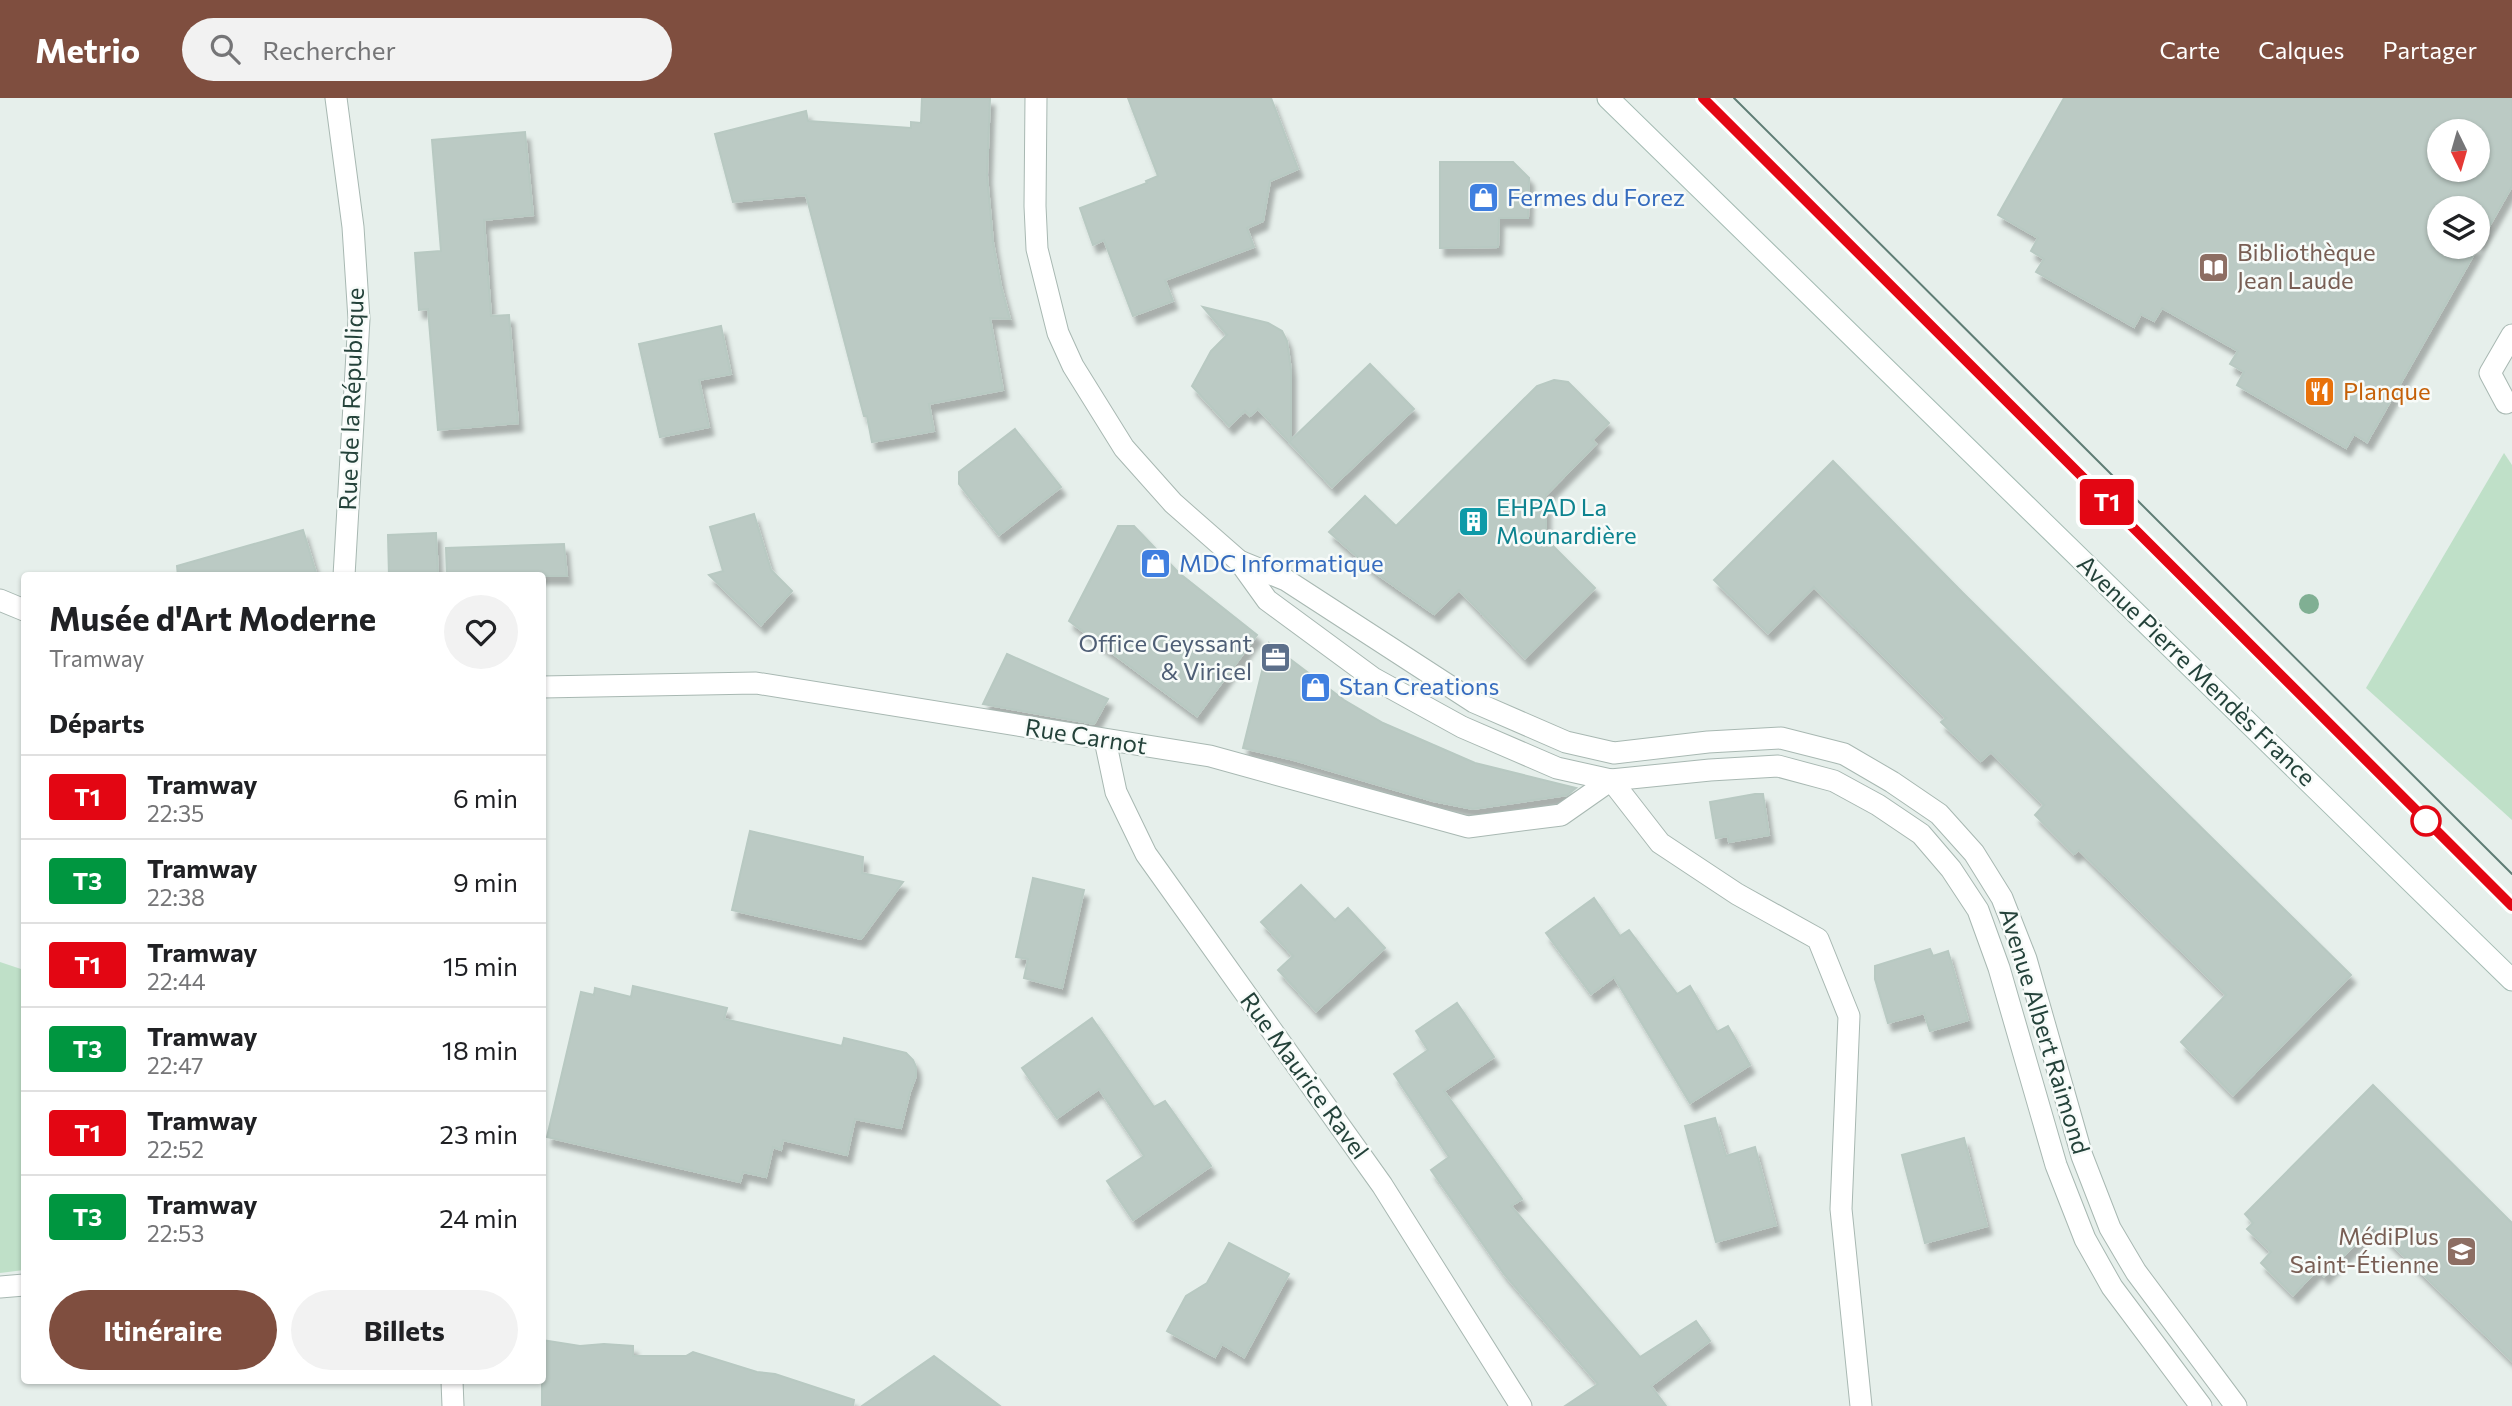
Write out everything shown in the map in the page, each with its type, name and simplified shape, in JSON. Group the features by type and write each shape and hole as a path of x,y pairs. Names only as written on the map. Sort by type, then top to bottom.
{"street":[{"name":"Rue de la République","path":"336,98 353,228 359,319 344,572"},
{"name":"Avenue Albert Raimond","path":"1035,98 1037,249 1058,334 1073,366 1124,448 1173,503 1239,561 1267,600 1373,678 1462,727 1557,768 1611,780 1710,769 1778,766 1834,780 1921,834 1951,869 1978,911 1999,968 2056,1165 2085,1239 2112,1287 2201,1406"},
{"name":"Avenue Pierre Mendès France","path":"1608,98 2512,980"},
{"path":"2506,403 2490,373 2512,335"},
{"name":"Avenue Albert Raimond","path":"1239,561 1286,580 1474,702 1566,742 1614,753 1708,742 1781,738 1844,754 1939,814 1973,853 2002,898 2025,959 2082,1156 2110,1228 2136,1272 2236,1406"},
{"path":"0,600 21,609"},
{"name":"Rue Carnot","path":"546,687 756,683 1210,756 1468,827 1561,815 1611,780"},
{"name":"Rue Maurice Ravel","path":"1105,740 1115,792 1146,854 1382,1185 1521,1406"},
{"path":"1611,780 1660,844 1737,894 1818,939 1844,1003 1849,1016 1841,1209 1861,1406"},
{"path":"0,1287 21,1285"},
{"path":"452,1384 453,1406"}],"green space":[{"path":"2504,453 2512,465 2512,820 2366,688"},
{"path":"0,962 21,969 21,1270 0,1273"}],"building":[{"path":"922,98 990,98 987,175 993,242 1010,319 990,318 1003,390 929,404 934,431 872,442 806,195 733,202 715,134 806,111 808,121 911,128 911,122 921,123"},
{"path":"1128,98 1271,98 1298,169 1270,181 1263,221 1247,228 1254,247 1165,280 1173,301 1133,316 1104,240 1093,245 1080,208 1147,183 1146,181 1158,176"},
{"path":"2064,98 2512,98 2512,186 2490,225 2490,196 2427,196 2427,259 2471,259 2367,442 2354,434 2346,448 2237,385 2244,372 2230,364 2238,351 2162,308 2154,321 2141,314 2134,327 2036,272 2044,259 2031,251 2038,238 1998,215"},
{"path":"525,132 533,215 484,220 491,316 509,315 518,423 438,430 428,309 419,310 415,253 441,251 432,140"},
{"name":"Fermes du Forez","path":"1440,162 1513,162 1529,178 1528,218 1499,218 1498,247 1440,248"},
{"path":"1203,307 1268,323 1282,331 1287,341 1291,370 1291,440 1370,364 1414,409 1332,487 1258,409 1250,416 1245,411 1229,426 1192,386 1211,351 1227,335"},
{"path":"721,326 731,374 699,380 709,427 660,437 639,344"},
{"name":"EHPAD La Mounardière","path":"1554,380 1568,382 1609,423 1592,440 1596,444 1546,495 1546,539 1595,588 1525,658 1459,590 1434,614 1377,574 1329,532 1365,496 1396,526 1537,386"},
{"path":"1015,429 1061,487 999,535 959,484 959,472"},
{"path":"1833,461 1963,593 2351,975 2233,1095 2181,1042 2226,995 2079,850 2074,854 2035,815 2044,805 1991,752 1981,761 1941,722 1946,718 1814,587 1768,633 1714,580"},
{"path":"754,514 771,570 792,591 761,625 709,575 723,571 710,527"},
{"path":"1118,526 1134,526 1179,573 1257,635 1197,716 1069,621"},
{"path":"303,530 316,572 178,572 177,566"},
{"path":"436,533 438,572 389,572 388,535"},
{"path":"564,544 567,576 546,576 546,572 447,572 446,548"},
{"path":"1269,643 1344,700 1383,723 1475,763 1576,788 1567,795 1473,809 1433,801 1294,760 1243,748"},
{"path":"1007,654 1108,699 1094,724 983,704"},
{"path":"1763,794 1769,835 1729,842 1728,836 1716,838 1710,802"},
{"path":"750,831 863,857 862,873 903,882 861,939 732,910"},
{"path":"1033,878 1084,890 1062,988 1024,978 1028,959 1016,957"},
{"path":"1301,885 1335,920 1348,908 1385,948 1316,1011 1278,970 1293,956 1261,922"},
{"path":"1594,898 1620,936 1629,930 1677,994 1690,986 1717,1032 1728,1026 1750,1065 1690,1103 1614,977 1591,994 1546,933"},
{"path":"1930,949 1933,956 1948,951 1968,1020 1930,1031 1924,1013 1888,1023 1875,979 1875,966"},
{"path":"633,986 727,1008 724,1019 842,1046 844,1038 906,1053 913,1060 916,1076 901,1128 855,1119 847,1155 783,1140 781,1150 773,1147 766,1177 743,1172 740,1182 547,1137 581,992 594,995 595,988 631,997"},
{"path":"1457,1003 1494,1057 1444,1091 1522,1199 1511,1206 1640,1357 1696,1321 1710,1341 1651,1386 1666,1406 1565,1406 1598,1384 1504,1274 1431,1170 1449,1157 1394,1074 1428,1050 1416,1031"},
{"path":"1092,1018 1154,1107 1165,1101 1211,1166 1133,1220 1107,1181 1144,1156 1099,1089 1057,1118 1022,1068"},
{"path":"2373,1085 2512,1223 2512,1361 2373,1226 2324,1276 2318,1269 2293,1295 2261,1263 2271,1252 2247,1229 2253,1223 2245,1214"},
{"path":"1715,1118 1726,1156 1755,1147 1776,1225 1716,1242 1685,1126"},
{"path":"1964,1138 1987,1226 1925,1243 1902,1155"},
{"path":"1229,1243 1289,1274 1244,1357 1222,1344 1215,1357 1167,1331 1186,1296 1207,1283"},
{"path":"546,1341 580,1346 633,1346 633,1356 686,1356 693,1352 757,1372 775,1374 854,1400 853,1406 542,1406 542,1384 546,1384"},
{"path":"934,1356 1000,1406 862,1406"}],"tram line":[{"path":"1703,98 2512,906"},
{"name":"T1","path":"1703,98 2512,906"},
{"path":"1734,98 2512,874"}],"place":[{"name":"Fermes du Forez","path":"1484,198"},
{"name":"Bibliothèque Jean Laude","path":"2214,267"},
{"name":"Planque","path":"2320,392"},
{"name":"EHPAD La Mounardière","path":"1473,522"},
{"name":"MDC Informatique","path":"1156,564"},
{"name":"Office Geyssant & Viricel","path":"1275,658"},
{"name":"Stan Creations","path":"1316,687"},
{"name":"MédiPlus Saint-Étienne","path":"2462,1251"}]}
